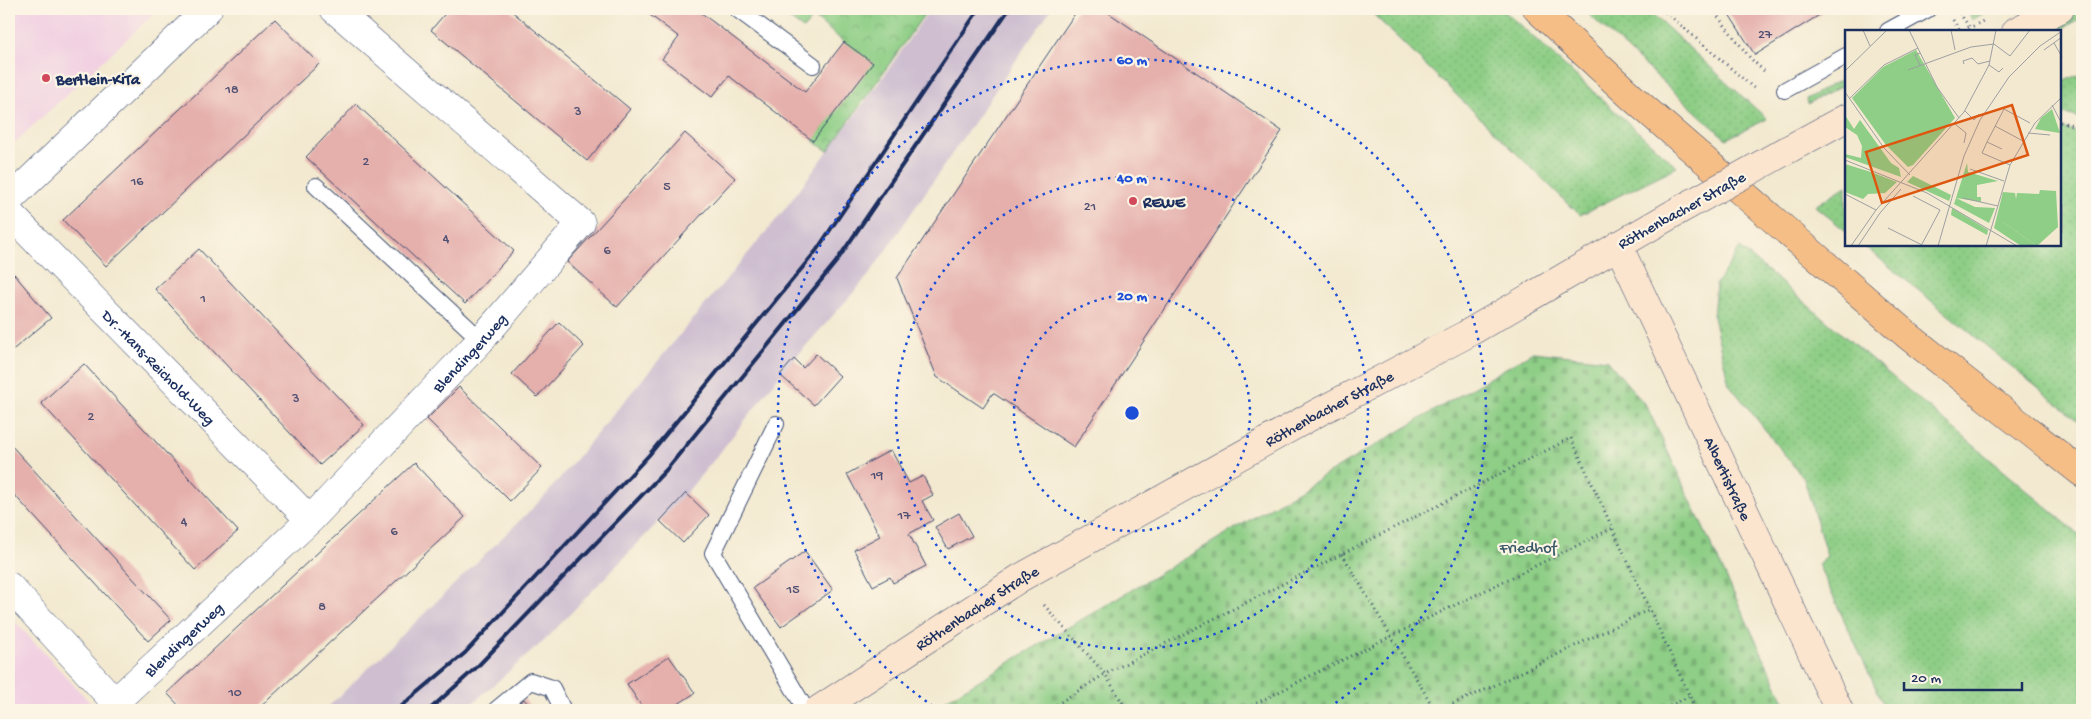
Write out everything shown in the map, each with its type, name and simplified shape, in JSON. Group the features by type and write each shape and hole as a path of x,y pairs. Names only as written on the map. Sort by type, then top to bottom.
{"main road":[{"path":"1537,9 1634,100 1907,335 2082,473"},
{"path":"2018,30 2060,9"},
{"name":"Röthenbacher Straße","path":"818,710 1020,578 1308,418 1465,335 1618,245 1845,119"},
{"name":"Albertistraße","path":"1618,245 1839,710"}],"street":[{"path":"9,200 208,9"},
{"name":"Blendingerweg","path":"9,586 115,702 310,520 481,340 581,223 334,9"},
{"name":"Dr.-Hans-Reichold-Weg","path":"9,213 310,520"}],"lane":[{"path":"737,9 813,65"},
{"path":"1890,30 1928,9"},
{"path":"1785,90 1845,57"},
{"path":"316,186 481,340"},
{"path":"776,424 713,553 806,710"},
{"path":"496,710 531,681 552,688 563,710"}],"path":[{"path":"1662,9 1763,96"},
{"path":"1712,9 1751,59 1785,90"},
{"path":"1957,9 1970,28"},
{"path":"2061,122 2082,127"},
{"path":"1048,710 1105,674 1572,438 1696,710"},
{"path":"1243,710 1613,528"},
{"path":"1342,554 1435,710"},
{"path":"1020,578 1105,674 1127,710"},
{"path":"1439,710 1483,692 1650,608"},
{"path":"1661,710 1690,696"}],"shaded area":[{"name":"Bertlein-KiTa","path":"9,9 159,9 9,148"},
{"path":"930,9 1051,9 869,275 780,375 686,493 547,638 465,710 325,710 544,497 781,214 881,80"},
{"path":"9,615 94,707 98,710 9,710"}],"green space":[{"path":"776,9 928,9 828,151 813,141 844,42 814,17 803,29"},
{"path":"1368,9 1502,9 1677,167 1580,215"},
{"path":"1583,9 1647,9 1767,119 1726,139"},
{"path":"1976,9 1991,9 1972,20 1969,13"},
{"path":"2061,9 2082,9 2082,18 2059,30 2023,30"},
{"path":"2082,73 2082,118 2061,113 2061,83"},
{"path":"1845,78 1845,85 1807,104 1806,99"},
{"path":"2061,128 2082,133 2082,424 1864,246 2061,246"},
{"path":"1845,187 1845,230 1815,206"},
{"path":"1740,248 2082,537 2082,710 1886,710 1818,564 1827,556 1804,479 1729,384 1713,317 1716,284"},
{"name":"Friedhof","path":"1533,352 1607,360 1647,407 1788,710 929,710"}],"building":[{"path":"449,9 509,9 630,109 587,161 431,30"},
{"path":"642,9 696,9 805,92 844,42 873,63 813,141 729,76 712,97 662,59 679,37"},
{"path":"1078,9 1103,9 1282,131 1074,447 993,393 983,408 937,377 897,278"},
{"path":"1731,9 1829,9 1755,55 1727,11"},
{"path":"275,19 319,64 106,266 63,220"},
{"path":"356,104 514,251 465,304 306,157"},
{"path":"685,133 735,178 617,307 567,262"},
{"path":"199,249 364,425 320,465 155,289"},
{"path":"14,274 51,318 9,353 9,278"},
{"path":"559,322 584,346 537,397 512,374"},
{"path":"816,354 840,376 814,405 780,375 794,359 803,368"},
{"path":"84,364 238,531 195,570 41,403"},
{"path":"459,387 542,468 510,501 427,419"},
{"path":"9,443 171,620 148,641 9,489"},
{"path":"891,450 909,483 923,476 933,495 922,501 933,520 909,534 926,566 893,583 890,577 873,586 854,550 880,536 847,474"},
{"path":"414,463 465,517 257,710 183,710 167,693"},
{"path":"686,493 709,515 683,543 660,521"},
{"path":"959,513 972,536 948,549 935,527"},
{"path":"805,551 833,590 781,627 753,588"},
{"path":"669,656 695,693 669,710 644,710 627,684"},
{"path":"524,699 533,710 511,710"}],"railway":[{"path":"397,710 465,653 649,455 816,251 979,9"},
{"path":"429,710 477,667 667,469 836,262 1009,9"}],"place":[{"name":"Bertlein-KiTa","path":"46,78"},
{"name":"REWE","path":"1133,201"}]}
